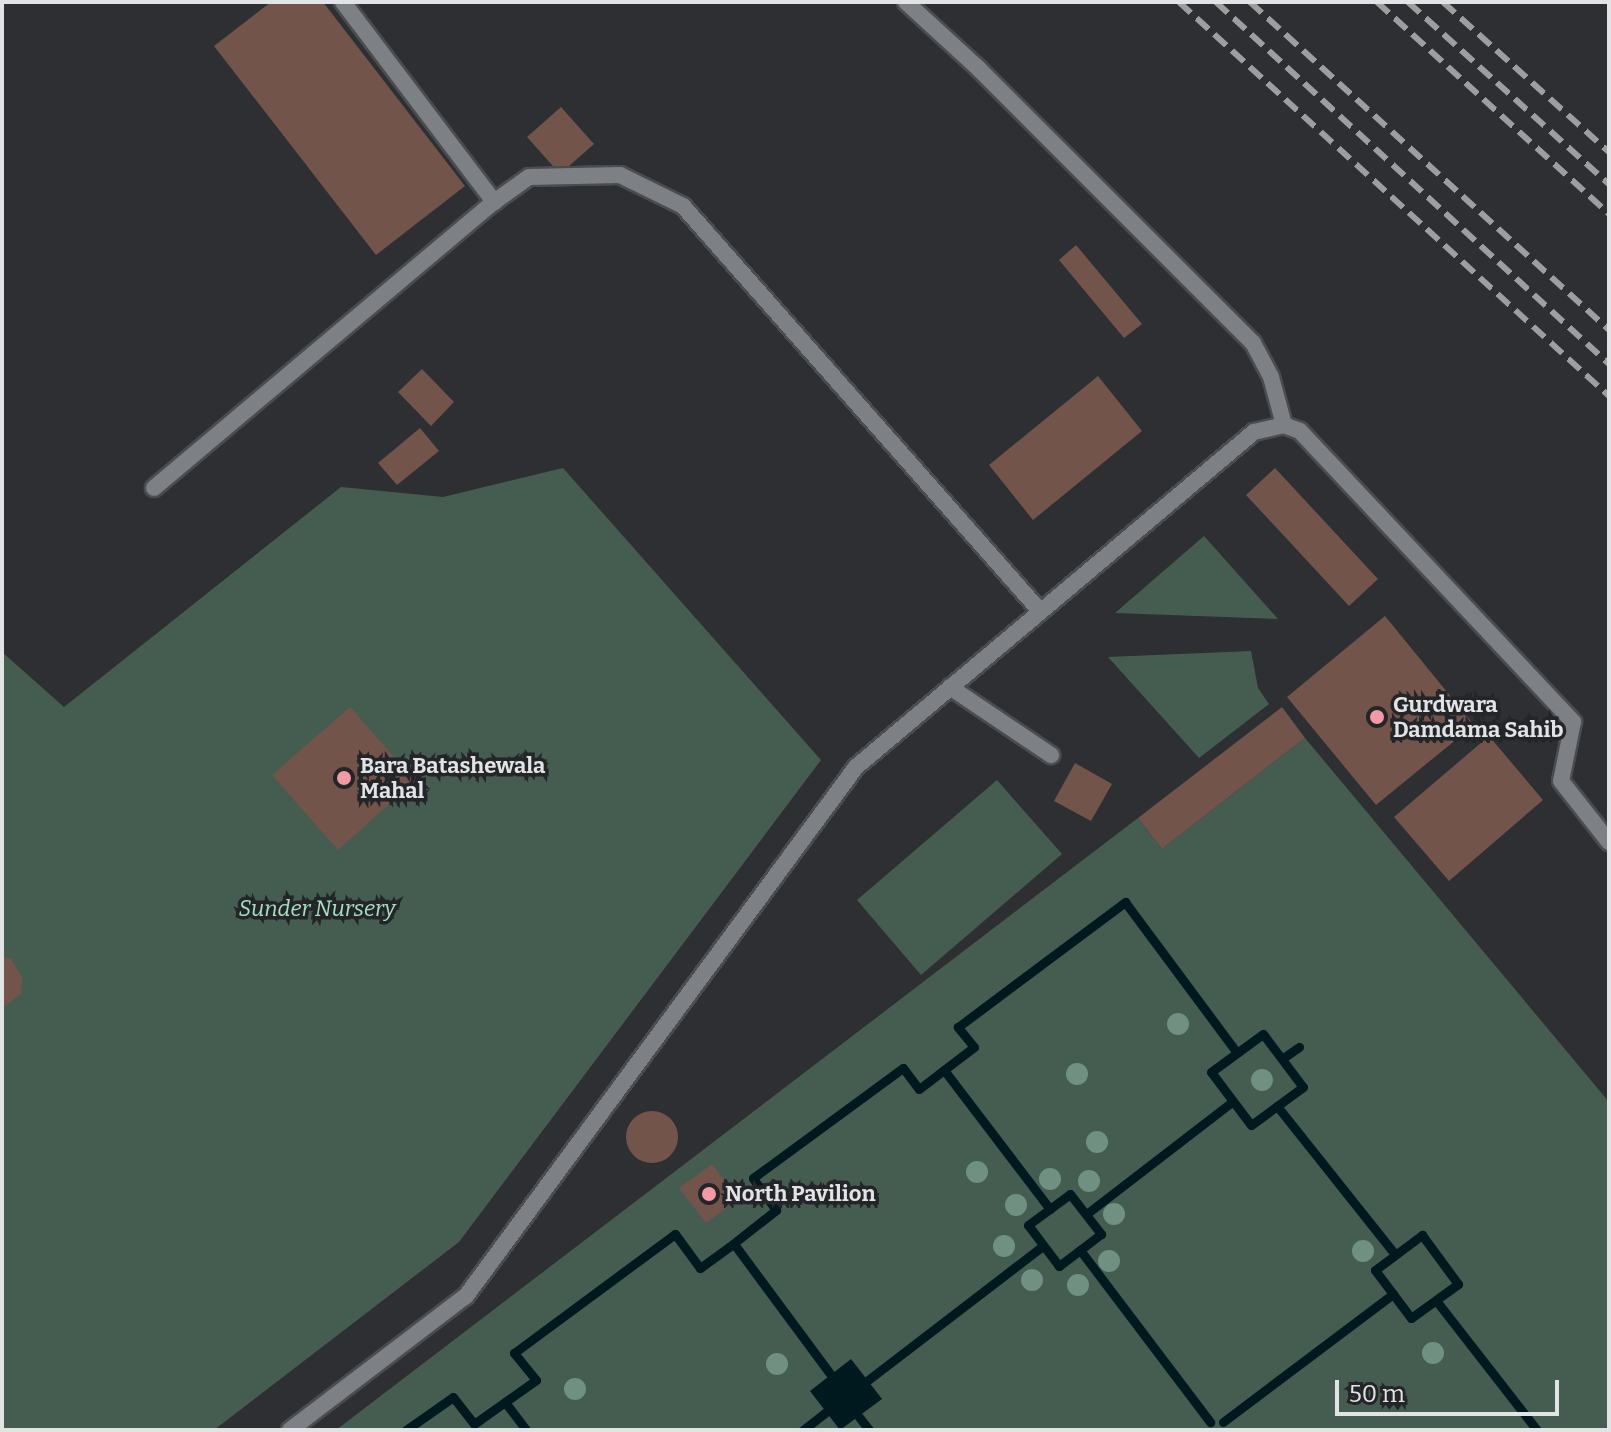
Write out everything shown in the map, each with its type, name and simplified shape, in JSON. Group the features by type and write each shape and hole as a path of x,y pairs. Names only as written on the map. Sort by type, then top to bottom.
{"lane":[{"path":"343,2 494,202"},
{"path":"906,2 978,68 1253,343 1271,377 1284,425"},
{"path":"154,488 494,202 529,177 620,175 683,206 1040,611"},
{"path":"290,1430 466,1296 840,784 950,687 1254,432 1284,425 1300,431 1573,722 1561,781 1609,842"},
{"path":"950,687 1051,755"}],"green space":[{"name":"Sunder Nursery","path":"563,468 821,760 459,1242 214,1430 2,1430 2,652 64,707 341,487 443,497"},
{"path":"1204,536 1278,619 1115,613"},
{"path":"1251,651 1258,688 1269,704 1199,758 1108,657"},
{"path":"1305,738 1609,1102 1609,1430 336,1430 1138,818 1162,849"},
{"path":"997,780 1062,854 921,975 857,900"}],"water":[{"path":"851,1359 882,1399 840,1430 810,1391"}],"building":[{"path":"271,2 323,2 465,186 376,255 214,46"},
{"path":"561,107 594,144 560,174 527,137"},
{"path":"1076,245 1142,324 1124,338 1059,260"},
{"path":"422,369 454,402 431,426 398,392"},
{"path":"1098,376 1142,431 1033,520 989,465"},
{"path":"420,428 439,451 397,485 378,463"},
{"path":"1275,468 1378,579 1349,606 1246,495"},
{"path":"1385,616 1474,725 1376,805 1287,697"},
{"name":"Bara Batashewala Mahal","path":"350,707 415,781 338,850 272,775"},
{"path":"1282,707 1305,738 1162,849 1138,818"},
{"path":"1489,736 1543,800 1449,881 1394,817"},
{"path":"1075,763 1112,784 1091,821 1054,801"},
{"path":"2,957 11,959 22,977 21,994 2,1008"},
{"path":"652,1111 670,1119 678,1137 670,1155 652,1163 634,1155 626,1137 634,1119"},
{"name":"North Pavilion","path":"712,1164 738,1199 706,1223 679,1188"}],"waterway":[{"path":"406,1430 453,1397 474,1424 536,1380 514,1353 675,1234 700,1268 729,1247 776,1210 753,1178 903,1068 919,1089 974,1047 958,1027 1125,902 1237,1053"},
{"path":"1263,1034 1303,1087 1251,1125 1211,1072 1263,1034"},
{"path":"1286,1056 1299,1047"},
{"path":"944,1070 1050,1209"},
{"path":"1089,1212 1229,1104"},
{"path":"1277,1106 1394,1253"},
{"path":"1070,1194 1101,1234 1059,1266 1028,1225 1070,1194"},
{"path":"1422,1235 1458,1284 1411,1318 1375,1270 1422,1235"},
{"path":"737,1248 831,1375"},
{"path":"868,1380 1040,1248"},
{"path":"1080,1250 1210,1422"},
{"path":"1223,1422 1393,1294"},
{"path":"1438,1303 1537,1430"},
{"path":"505,1402 526,1430"},
{"path":"803,1430 827,1411"},
{"path":"859,1417 869,1430"}],"railway":[{"path":"1179,2 1609,396"},
{"path":"1216,2 1609,364"},
{"path":"1250,2 1609,330"},
{"path":"1377,2 1609,214"},
{"path":"1408,2 1609,184"},
{"path":"1443,2 1609,152"}],"place":[{"name":"Gurdwara Damdama Sahib","path":"1377,717"},
{"name":"Bara Batashewala Mahal","path":"344,778"},
{"name":"North Pavilion","path":"709,1194"}]}
